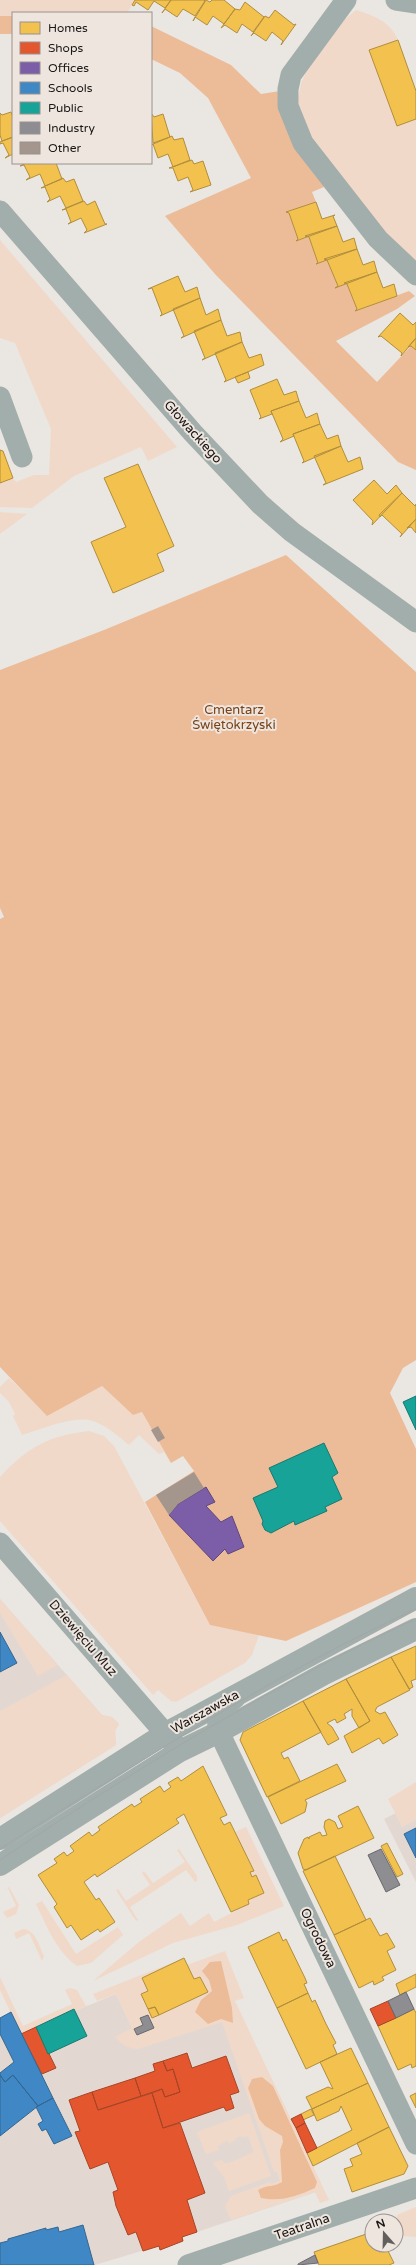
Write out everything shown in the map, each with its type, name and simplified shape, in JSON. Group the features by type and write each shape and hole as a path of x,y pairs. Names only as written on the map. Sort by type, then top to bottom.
{"main road":[{"name":"Warszawska","path":"0,1839 166,1733 416,1598"},
{"name":"Warszawska","path":"0,1865 180,1751 219,1732 324,1674 416,1629"}],"street":[{"path":"346,0 291,75 288,89 288,106 303,143 378,239 416,275"},
{"path":"396,0 416,3 415,0"},
{"name":"Głowackiego","path":"0,211 193,433 260,504 292,532 416,622"},
{"path":"0,397 22,457"},
{"name":"Dziewięciu Muz","path":"0,1543 180,1751"},
{"path":"219,1732 217,1724 220,1714 235,1698 249,1688"},
{"name":"Ogrodowa","path":"219,1732 416,2144"},
{"name":"Teatralna","path":"188,2265 416,2188"}],"shaded area":[{"path":"0,0 135,0 128,12 12,12 12,16 0,16"},
{"path":"356,10 381,20 391,28 398,40 370,50 397,126 416,119 416,271 314,143 300,114 298,99 301,84 308,67 343,21"},
{"path":"0,240 177,447 148,461 141,447 74,476 32,508 0,507 0,483 13,478 16,482 34,475 49,475 51,429 15,343 0,338"},
{"path":"0,512 27,514 0,534"},
{"path":"9,1378 47,1415 102,1386 133,1415 142,1412 171,1463 164,1452 159,1454 139,1435 129,1445 105,1427 89,1420 73,1420 64,1422 22,1435 13,1416 15,1414 9,1402 0,1393 0,1387"},
{"path":"89,1431 104,1436 114,1446 210,1625 259,1635 252,1655 245,1663 176,1702 171,1701 158,1690 153,1695 0,1521 0,1477 20,1458 40,1445 62,1436"},
{"path":"0,1599 102,1715 112,1717 119,1724 115,1731 116,1745 0,1818"},
{"path":"0,1599 58,1665 38,1676 0,1613"},
{"path":"67,1675 102,1715 112,1717 119,1724 115,1731 116,1745 0,1818 0,1711"},
{"path":"416,1782 416,1820 402,1827 388,1799"},
{"path":"416,1803 416,1882 384,1819"},
{"path":"246,1827 284,1906 237,1925 173,1943 93,1981 140,1941 181,1913 190,1926 209,1913 214,1922 249,1904 248,1900 264,1893 256,1875 252,1877 250,1872 254,1870 235,1832"},
{"path":"179,1849 197,1876 197,1881 195,1882 186,1870 130,1907 138,1920 136,1921 116,1890 118,1889 126,1901 150,1885 142,1873 144,1871 153,1883 185,1862 177,1850"},
{"path":"9,1887 19,1905 16,1914 7,1918 3,1912 16,1906 8,1888 0,1894"},
{"path":"42,1901 76,1954 118,1927 123,1935 91,1963 77,1966 58,1946 48,1929 36,1904"},
{"path":"23,1929 34,1935 44,1956 42,1961 29,1933 16,1939 14,1933"},
{"path":"225,1951 244,1998 235,2001 329,2200 320,2203 315,2192 231,2220 225,2206 231,2196 270,2182 271,2184 280,2181 277,2172 274,2172 222,2022 138,2049 131,2048 122,2044 115,2037 132,2028 116,1994 97,2001 93,1994 184,1958 142,1978 148,1991 141,1994 152,2018 207,1992 201,1977 194,1979 187,1965"},
{"path":"0,1977 23,2026 72,2004 65,1990 70,1988 77,1990 86,2006 21,2034 0,1990"},
{"path":"116,1994 137,2038 234,2000 313,2166 316,2192 182,2237 183,2241 160,2250 158,2246 95,2265 0,2265 0,2075 38,2106 36,2108 43,2121 38,2124 42,2131 46,2129 54,2144 72,2135 42,2074 56,2067 36,2027"},
{"path":"0,2034 14,2062 0,2073"},
{"path":"249,2113 271,2176 229,2191 224,2177 213,2163 222,2160 224,2163 229,2163 254,2152 248,2136 235,2138 236,2140 229,2143 228,2140 218,2146 219,2150 206,2154 197,2132"},
{"path":"416,2207 416,2237 404,2236 404,2213 402,2213"}],"green space":[{"path":"0,16 12,16 12,34 0,34"},
{"path":"152,26 231,65 261,94 280,91 324,187 312,192 316,202 286,212 289,213 298,239 296,241 309,237 318,263 327,260 338,286 335,287 347,284 357,309 355,311 409,291 415,296 397,309 336,341 377,382 411,346 416,350 416,470 398,462 215,274 165,216 251,178 208,98 180,73 152,59"},
{"name":"Cmentarz Świętokrzyski","path":"286,555 416,672 416,1360 403,1368 390,1393 416,1449 416,1582 286,1641 210,1625 145,1502 194,1471 183,1456 171,1463 142,1412 133,1415 102,1386 47,1416 0,1367 0,919 4,917 0,908 0,670 104,630"},
{"path":"221,1961 232,2008 233,2023 221,2019 208,2024 195,2012 201,2000 212,1991 209,1980 202,1971 210,1962"},
{"path":"262,2077 273,2086 317,2182 315,2188 289,2198 261,2198 258,2190 282,2182 280,2150 283,2142 282,2136 265,2126 259,2119 248,2088 252,2079"}],"building: Homes":[{"path":"135,0 171,0 165,8 154,1 148,10 136,2 134,6 132,5"},
{"path":"171,0 205,1 195,16 183,9 177,17 165,9 162,13"},
{"path":"206,0 210,2 212,0 224,0 235,9 224,24 213,16 207,25 195,17"},
{"path":"245,2 264,17 253,32 242,24 237,33 225,25 221,28 235,9 240,10"},
{"path":"275,10 294,25 296,24 281,45 283,41 272,32 266,41 254,33 251,36 265,16 269,18"},
{"path":"398,40 416,91 416,119 397,126 369,50"},
{"path":"11,112 12,114 12,137 2,141 0,135 0,113 2,115"},
{"path":"152,114 154,117 163,114 170,137 153,143"},
{"path":"172,136 174,140 183,138 190,160 173,167 168,154 158,158 153,144"},
{"path":"12,137 12,154 5,158 9,155 3,143 0,144 0,142"},
{"path":"192,160 194,164 203,161 211,185 190,192 193,190 188,177 178,181 173,168 169,168"},
{"path":"24,164 56,164 62,179 45,186 40,174 26,180 30,177 24,165 20,166"},
{"path":"63,178 66,182 74,179 83,201 66,208 60,196 47,202 50,199 45,187 41,188"},
{"path":"84,201 87,205 95,201 105,224 107,224 84,233 87,230 81,218 68,224 71,222 66,209 62,210"},
{"path":"316,202 322,219 335,215 333,216 337,226 296,241 298,239 289,213 286,212"},
{"path":"337,226 343,242 354,238 357,249 316,264 318,263 309,237 305,236"},
{"path":"357,249 363,265 374,261 377,272 335,288 338,286 327,260 324,259"},
{"path":"377,272 383,288 394,284 397,296 355,311 357,309 347,284 344,283"},
{"path":"178,276 185,292 197,287 200,298 160,316 162,314 152,288 148,289"},
{"path":"200,298 206,315 218,309 221,320 181,338 184,336 173,309"},
{"path":"400,313 413,325 416,322 416,338 401,356 402,353 381,336 378,337"},
{"path":"221,320 227,336 240,332 242,342 202,360 205,358 194,331"},
{"path":"416,338 416,350 411,346 408,347"},
{"path":"242,342 249,358 261,354 264,365 224,382 226,380 215,353"},
{"path":"248,372 250,378 238,383 235,377"},
{"path":"277,379 284,395 296,391 299,401 271,411 272,414 259,419 261,417 250,390"},
{"path":"299,401 306,418 317,413 320,424 293,434 294,436 280,442 283,439 271,411"},
{"path":"320,424 327,439 338,435 341,446 302,463 304,461 293,434"},
{"path":"341,446 348,462 360,457 363,469 323,485 326,483 314,456"},
{"path":"0,450 3,451 13,478 0,483"},
{"path":"138,464 174,546 157,554 164,571 113,593 91,542 126,527 104,478"},
{"path":"374,480 387,494 396,485 402,493 372,525 373,521 353,500"},
{"path":"402,493 415,506 416,504 416,519 400,537 402,534 382,515 380,517 379,515"},
{"path":"416,519 416,533 411,527 407,528"},
{"path":"416,1646 416,1679 411,1681 413,1687 409,1689 391,1657"},
{"path":"391,1657 410,1690 377,1707 375,1711 380,1714 385,1712 398,1735 383,1744 379,1738 352,1753 344,1736 370,1721 346,1679"},
{"path":"346,1679 370,1721 359,1728 352,1716 352,1709 344,1714 346,1718 337,1723 335,1719 327,1723 332,1727 339,1739 328,1745 303,1701"},
{"path":"303,1701 321,1732 281,1753 284,1759 288,1757 300,1781 267,1797 240,1740 243,1732"},
{"path":"337,1764 346,1781 305,1800 307,1803 305,1812 281,1824 268,1797"},
{"path":"203,1766 227,1815 220,1818 224,1825 230,1822 254,1871 250,1872 252,1877 256,1875 264,1893 248,1900 249,1904 231,1912 184,1814 176,1819 179,1823 97,1877 95,1874 84,1882 96,1900 99,1898 115,1922 100,1932 98,1929 81,1940 71,1925 67,1928 54,1907 57,1904 38,1875 57,1863 54,1859 64,1852 67,1856 74,1851 70,1846 89,1832 92,1836 100,1830 98,1827 132,1804 134,1807 142,1802 140,1799 160,1786 164,1792 171,1787 168,1783 178,1777 181,1781"},
{"path":"358,1806 374,1838 306,1870 303,1869 298,1853 304,1839 308,1837 309,1839 309,1837 320,1832 322,1836 327,1835 324,1827 325,1821 329,1819 335,1822 338,1829 343,1827 338,1816"},
{"path":"387,1843 403,1874 397,1877 381,1846"},
{"path":"335,1856 366,1920 334,1935 303,1871"},
{"path":"370,1918 380,1936 387,1933 395,1947 387,1951 396,1970 382,1977 384,1980 374,1985 373,1981 359,1988 334,1935"},
{"path":"279,1932 283,1941 286,1939 305,1978 307,1983 304,1984 308,1993 277,2008 248,1947"},
{"path":"184,1958 194,1979 200,1977 208,1992 159,2015 155,2007 148,2009 141,1994 148,1991 142,1978"},
{"path":"416,1974 416,1987 400,1995 396,1984"},
{"path":"308,1993 312,2002 315,2000 336,2043 333,2045 337,2054 306,2069 277,2008"},
{"path":"155,2007 159,2015 152,2018 148,2009"},
{"path":"414,2009 416,2013 416,2066 412,2068 411,2064 398,2070 378,2026"},
{"path":"351,2048 368,2083 312,2109 306,2097 328,2087 333,2089 320,2062"},
{"path":"368,2083 389,2127 313,2166 307,2153 352,2130 341,2106 339,2111 317,2121 312,2109"},
{"path":"416,2093 416,2108 410,2096"},
{"path":"311,2109 314,2115 303,2120 301,2114"},
{"path":"389,2127 408,2166 404,2174 352,2192 344,2169 353,2166 350,2159 362,2154 357,2143"},
{"path":"364,2235 364,2253 389,2253 394,2263 389,2265 319,2265 314,2252"}],"building: Shops":[{"path":"388,2001 396,2018 378,2026 370,2009"},
{"path":"36,2027 56,2068 42,2074 21,2034"},
{"path":"187,2053 192,2068 226,2056 239,2092 230,2095 234,2108 226,2111 224,2107 163,2128 152,2093 162,2089 165,2097 180,2092 173,2069 167,2071 163,2061"},
{"path":"163,2061 167,2071 173,2069 180,2092 165,2097 162,2089 141,2096 135,2078 155,2071 153,2064"},
{"path":"135,2078 141,2096 98,2110 92,2092"},
{"path":"92,2092 98,2110 152,2093 163,2128 180,2123 205,2193 187,2200 197,2232 182,2237 183,2241 160,2250 159,2246 143,2251 136,2232 128,2235 116,2206 113,2192 118,2190 108,2162 90,2169 75,2132 80,2131 69,2100"},
{"path":"301,2114 305,2123 296,2128 291,2119"},
{"path":"305,2123 317,2148 307,2153 296,2128"}],"building: Offices":[{"path":"206,1487 215,1502 206,1506 221,1522 232,1516 244,1547 228,1554 225,1549 213,1561 169,1515 178,1504"}],"building: Schools":[{"path":"0,1632 17,1663 0,1672"},
{"path":"416,1828 416,1858 404,1834"},
{"path":"11,2012 53,2098 38,2106 13,2075 5,2082 0,2075 0,2073 14,2062 0,2034 0,2018"},
{"path":"0,2075 5,2082 13,2075 38,2106 0,2136"},
{"path":"53,2098 72,2136 54,2144 46,2129 42,2131 38,2124 43,2121 36,2107"},
{"path":"83,2225 94,2265 0,2265 0,2243 8,2241 8,2239 46,2228 46,2230 58,2227 59,2232"}],"building: Public":[{"path":"416,1396 416,1430 403,1402"},
{"path":"324,1443 338,1473 332,1477 342,1499 325,1507 327,1511 295,1525 294,1521 271,1533 265,1530 262,1524 263,1521 253,1498 278,1487 269,1468"},
{"path":"74,2009 87,2036 48,2054 36,2027"}],"building: Industry":[{"path":"381,1849 400,1885 386,1892 368,1855"},
{"path":"406,1992 414,2009 396,2018 388,2001"},
{"path":"148,2015 154,2028 137,2035 134,2029 143,2025 140,2018"},
{"path":"315,2255 318,2263 298,2265 298,2264"}],"building: Other":[{"path":"158,1426 165,1438 158,1442 151,1430"},
{"path":"194,1472 204,1488 178,1504 169,1515 156,1495"}],"tram line":[{"path":"0,1849 174,1740 276,1680 345,1643 416,1609"},
{"path":"0,1860 100,1794 203,1731 308,1672 416,1619"}]}
